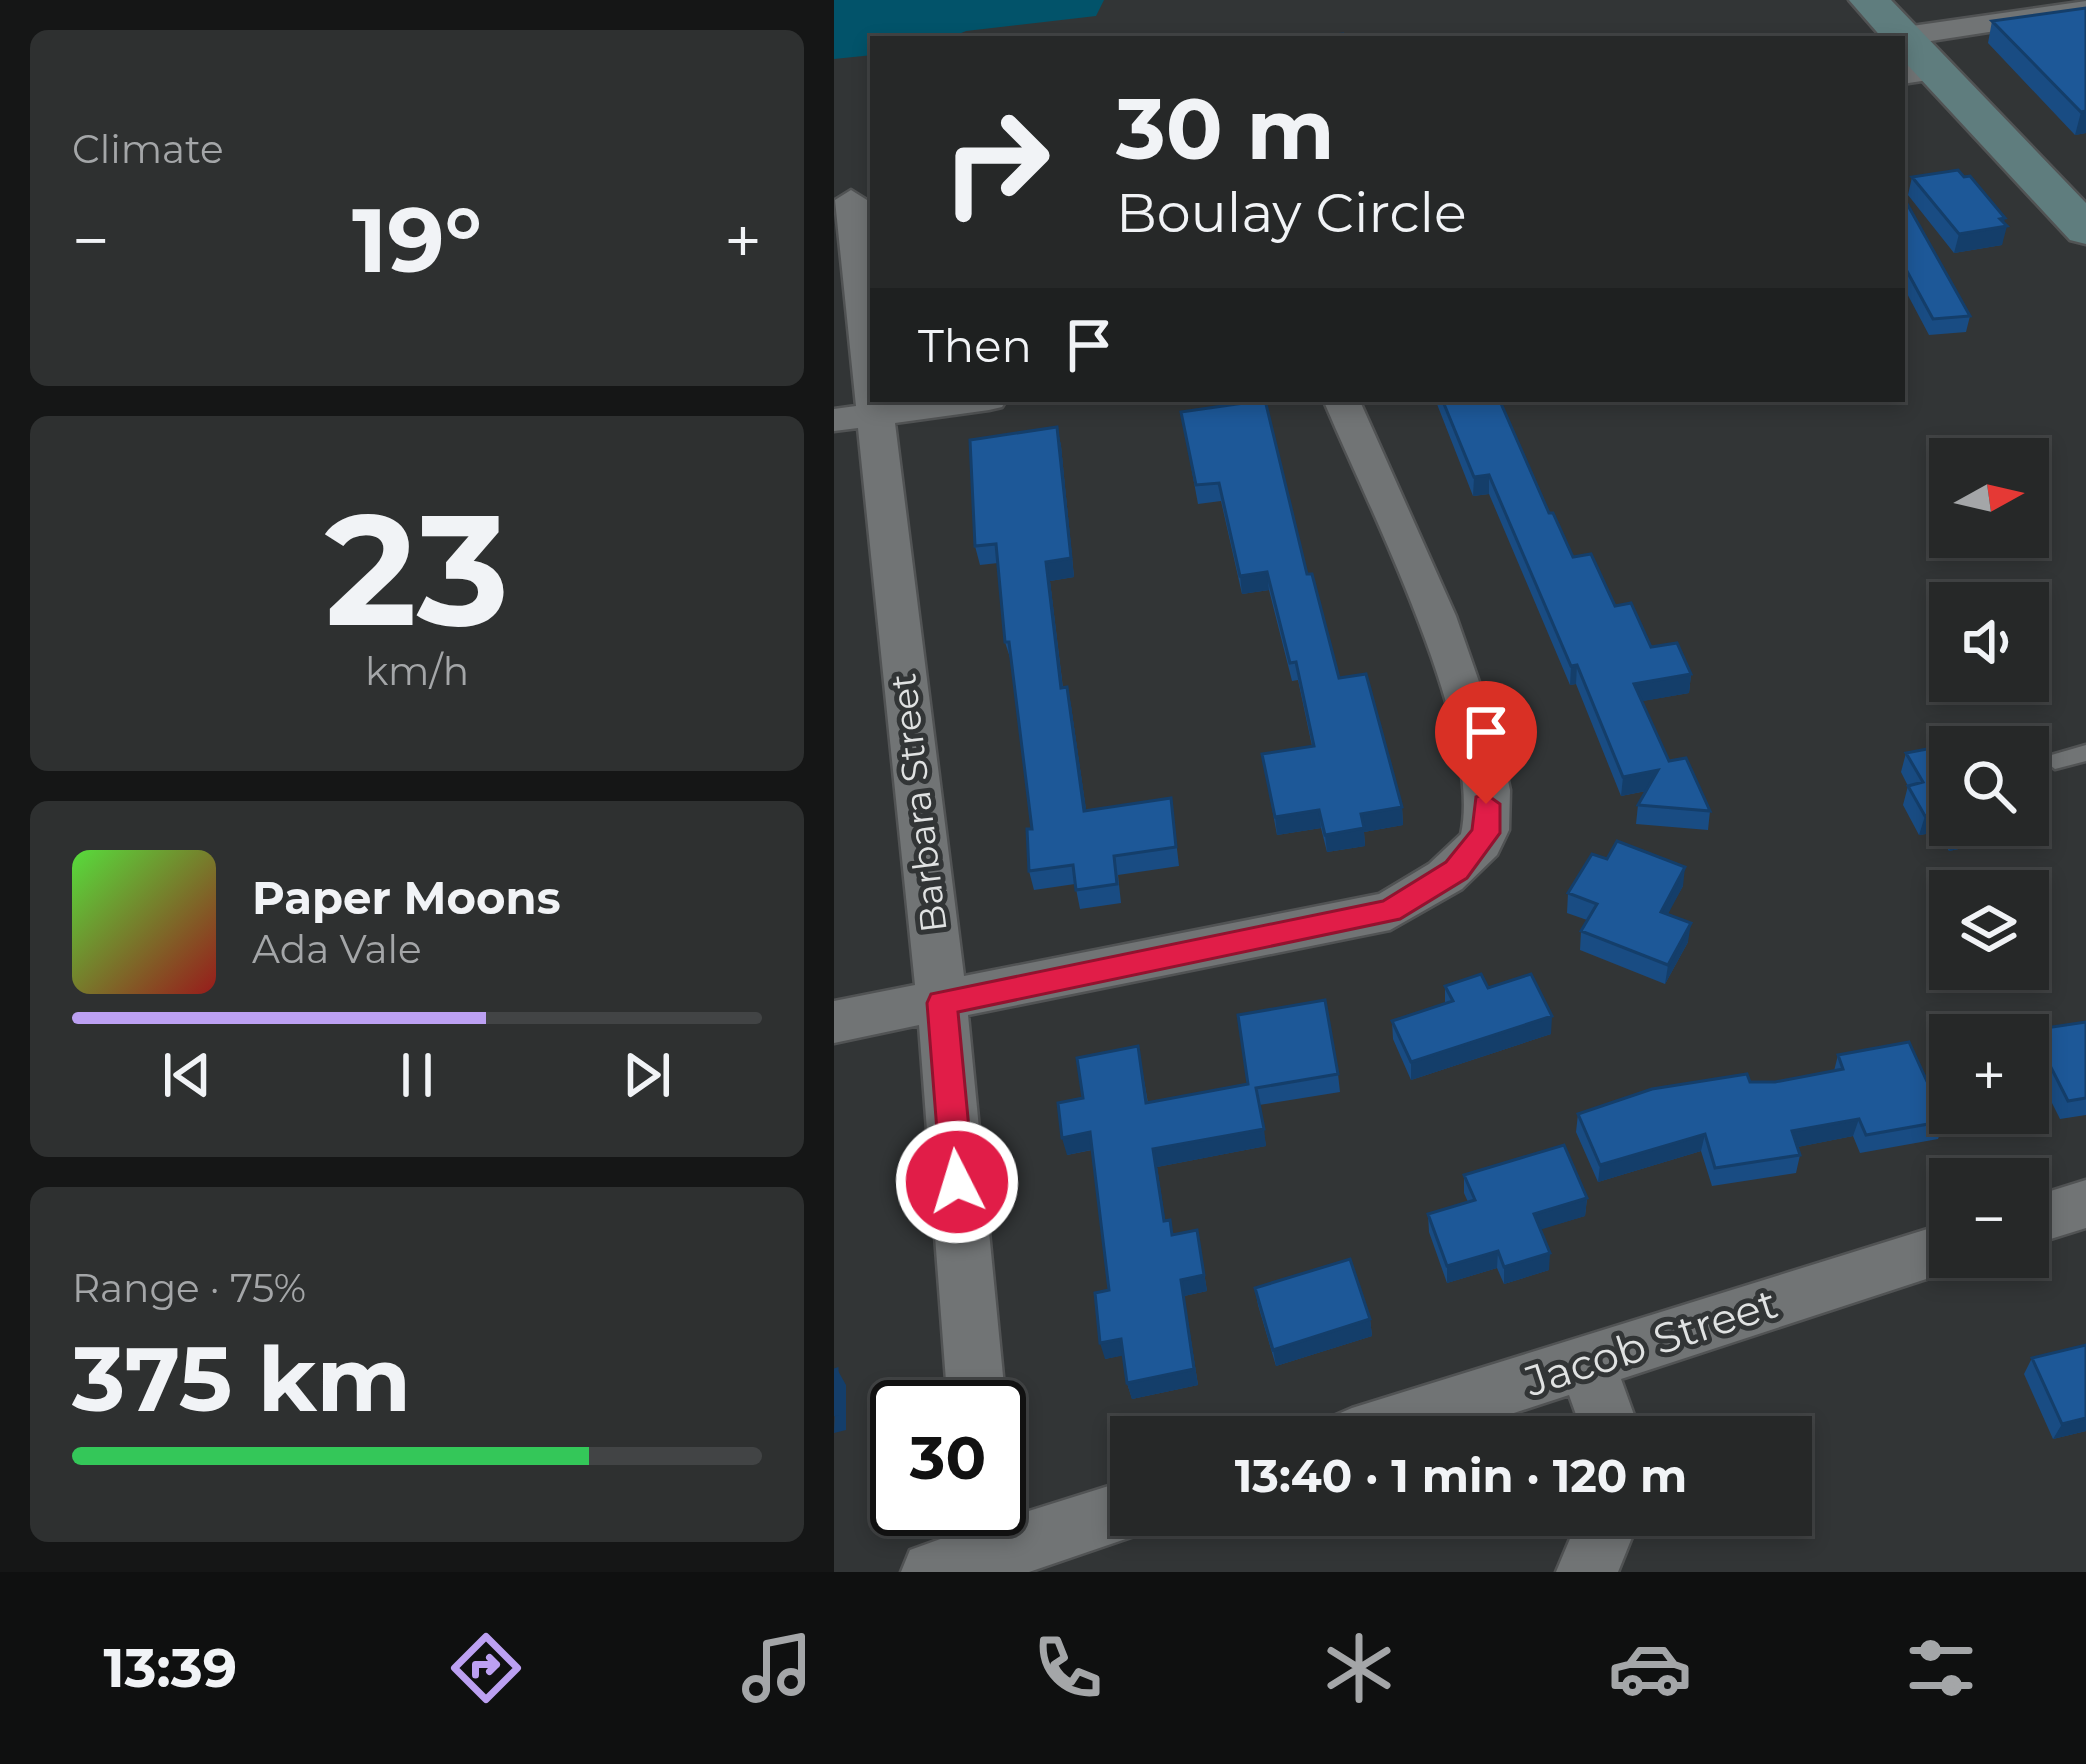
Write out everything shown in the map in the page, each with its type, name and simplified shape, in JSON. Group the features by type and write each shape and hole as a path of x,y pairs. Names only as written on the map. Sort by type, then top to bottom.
{"main road":[{"path":"1869,0 1896,36"},
{"path":"1915,61 2086,230"}],"street":[{"path":"1915,61 2081,6"},
{"name":"Barbara Street","path":"853,200 853,417 942,1003 975,1380"},
{"path":"853,417 966,402"},
{"path":"834,1022 1390,910 1456,870 1486,833 1486,776 1446,644 1342,402"},
{"path":"2049,1215 2086,1204"},
{"name":"Jacob Street","path":"1418,1416 1929,1254"},
{"path":"1586,1363 1605,1416"},
{"path":"969,1545 1110,1514"},
{"path":"1587,1572 1602,1536"}],"lane":[{"path":"2055,760 2086,753"}],"shaded area":[{"path":"834,0 1104,0 1096,16 954,36 870,36 870,55 834,59"}],"building":[{"path":"2086,8 2086,111 2081,112 1992,21"},
{"path":"1958,170 1970,176 2007,226 1959,234 1912,177"},
{"path":"1905,202 1970,316 1933,319 1905,268"},
{"path":"1265,402 1307,574 1312,574 1339,678 1366,674 1402,807 1361,814 1364,828 1325,835 1319,810 1275,817 1262,754 1314,746 1296,662 1290,663 1267,572 1240,576 1219,483 1196,485 1181,412"},
{"path":"1443,402 1500,402 1573,557 1591,554 1615,606 1631,603 1651,647 1677,643 1691,674 1634,684 1669,761 1686,758 1710,811 1638,805 1658,770 1623,777 1489,475 1474,477"},
{"path":"1057,427 1071,558 1046,562 1061,688 1067,687 1084,811 1171,798 1176,847 1114,856 1117,884 1076,890 1073,865 1029,871 1027,829 1032,829 996,544 975,546 970,440"},
{"path":"1929,749 1929,815 1925,816 1908,786 1923,782 1906,753"},
{"path":"1617,841 1685,867 1661,912 1691,923 1668,965 1581,931 1597,904 1568,893 1592,854 1607,859"},
{"path":"1481,974 1488,988 1531,974 1552,1016 1411,1062 1392,1021 1453,1001 1445,986"},
{"path":"1325,1000 1338,1074 1256,1088 1264,1129 1153,1149 1164,1221 1170,1220 1172,1235 1197,1230 1204,1275 1181,1280 1194,1369 1127,1383 1121,1339 1100,1343 1095,1293 1109,1290 1090,1132 1062,1138 1058,1103 1083,1098 1077,1058 1138,1046 1146,1103 1248,1084 1238,1015"},
{"path":"2086,1022 2086,1098 2068,1101 2049,1064 2049,1027"},
{"path":"1909,1042 1929,1086 1929,1124 1866,1135 1859,1119 1792,1131 1800,1155 1715,1168 1705,1134 1600,1165 1578,1114 1652,1089 1747,1074 1750,1082 1775,1082 1843,1069 1838,1055"},
{"path":"1564,1145 1587,1198 1534,1214 1550,1253 1504,1267 1498,1251 1447,1266 1428,1214 1475,1200 1464,1175"},
{"path":"1350,1259 1370,1319 1273,1350 1255,1288"},
{"path":"2086,1345 2086,1418 2062,1424 2032,1358"},
{"path":"834,1370 837,1414 834,1415"}],"route":[{"path":"957,1182 942,1003 1390,910 1456,870 1486,833 1486,804"}]}
